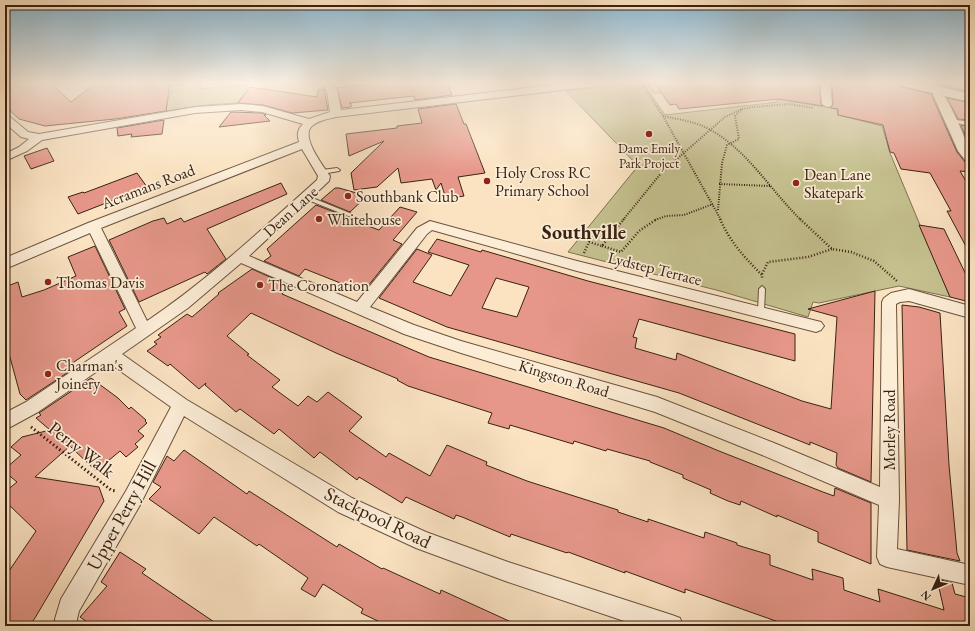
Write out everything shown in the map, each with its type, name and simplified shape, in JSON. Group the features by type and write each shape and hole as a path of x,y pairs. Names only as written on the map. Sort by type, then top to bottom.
{"street":[{"path":"5,118 25,135 39,137 181,112"},
{"path":"275,112 309,122"},
{"path":"305,144 302,134 303,128 309,122 322,116 349,112"},
{"path":"947,112 964,151 970,159"},
{"path":"5,158 23,149 39,137"},
{"name":"Dean Lane","path":"11,419 184,304 239,257 305,197 324,179 322,172 305,144"},
{"name":"Acramans Road","path":"5,264 92,226 305,144"},
{"name":"Lydstep Terrace","path":"360,309 422,231 430,225 578,266 816,326"},
{"path":"92,226 144,330"},
{"name":"Kingston Road","path":"239,257 409,330 461,347 657,405 768,449 889,500"},
{"path":"909,295 970,312"},
{"name":"Morley Road","path":"909,295 896,297 889,302 889,500 887,557 970,575"},
{"name":"Stackpool Road","path":"109,354 181,405 345,505 409,534 508,572 672,626"},
{"name":"Upper Perry Hill","path":"67,626 66,619 69,607 133,498 181,405"}],"lane":[{"path":"951,120 970,124"},
{"path":"322,172 337,170"},
{"path":"305,197 350,215"},
{"path":"761,311 762,289"}],"path":[{"path":"661,112 718,211 727,235 745,258 762,275"},
{"path":"602,246 662,172 710,129 725,117 735,112"},
{"path":"718,211 719,184 724,154 727,145 739,139 735,116 739,112"},
{"path":"663,116 689,121 710,129 732,142 795,214 832,249"},
{"path":"719,184 771,186"},
{"path":"578,266 589,242 621,252 639,234 642,226 652,220 664,216 684,215 695,209 713,204"},
{"path":"762,289 762,275 768,262 794,260 832,249 851,252 874,261 904,288 909,295"},
{"name":"Perry Walk","path":"11,419 111,490 133,498"}],"shaded area":[{"path":"587,112 663,112 665,115 687,112 838,112 838,115 882,126 890,153 950,297 899,286 819,303 813,302 808,317 720,291 568,252 638,166"}],"building":[{"path":"12,112 157,112 115,119 45,126 19,119"},
{"path":"231,112 262,113 266,115 264,115 270,121 219,127"},
{"path":"419,112 459,112 464,124 466,124 485,173 458,177 464,196 446,199 441,183 436,190 432,179 401,183 398,168 377,187 354,190 351,173 384,141 349,156 346,134 397,128 397,126 422,123"},
{"path":"838,112 939,112 957,152 965,162 970,163 970,172 960,171 970,188 970,254 947,211 951,211 930,173 901,169 894,153 890,152 883,125 838,115"},
{"path":"955,112 970,112 970,120 958,119"},
{"path":"164,120 162,134 131,137 132,134 118,136 117,128"},
{"path":"961,125 970,127 970,148 965,135"},
{"path":"47,148 54,161 31,169 24,156"},
{"path":"137,173 147,187 78,214 68,197 83,192 84,193"},
{"path":"281,183 287,194 207,229 226,259 207,274 205,272 139,302 109,240 153,221 164,218 167,224 181,218 184,222"},
{"path":"335,188 367,196 350,212 321,200"},
{"path":"316,205 379,230 400,207 417,212 393,240 402,244 363,292 305,269 299,276 264,261 271,256 267,249"},
{"path":"919,225 944,229 970,283 970,302 950,297"},
{"path":"437,239 481,252 482,250 588,281 795,334 795,361 639,319 633,337 637,338 635,348 676,360 677,353 802,401 831,409 837,317 808,309 875,291 871,482 838,468 836,465 837,453 810,442 810,445 679,393 447,327 379,298 417,249 432,255 413,282 451,296 469,265 428,252","holes":["496,278 529,287 517,317 482,308"]},
{"path":"95,246 125,309 119,312 127,326 71,364 76,367 26,400 20,394 5,339 5,287 18,282 22,297 44,290 76,276 68,257"},
{"path":"252,269 290,286 282,294 429,357 664,428 834,496 835,488 871,503 871,564 818,542 818,532 777,515 777,517 741,501 740,505 728,501 710,493 711,490 683,478 683,475 650,461 607,449 606,451 574,441 573,444 510,425 509,429 488,423 492,413 408,386 397,380 398,379 336,353 251,313 227,336 249,354 247,355 280,380 272,387 298,406 308,396 317,402 328,392 362,417 349,431 386,457 389,453 430,476 447,445 487,462 486,465 527,481 618,510 618,512 648,522 648,519 704,538 705,532 737,543 737,545 770,555 770,565 813,580 812,569 843,578 844,590 880,602 878,589 944,610 937,579 952,583 955,594 970,598 970,626 790,626 685,589 685,593 568,552 567,553 511,534 510,537 456,515 454,519 406,497 402,503 359,477 357,480 320,452 314,458 279,429 274,434 240,409 236,412 205,385 206,383 199,389 170,364 168,366 147,351 157,344 154,342 161,337 158,335 187,314 192,317 219,294 218,293"},
{"path":"902,305 919,307 940,313 949,465 957,553 960,561 907,550"},
{"path":"91,378 118,398 129,409 131,407 146,420 145,421 147,423 138,431 144,436 135,444 138,447 126,457 120,451 96,471 70,446 35,477 99,487 104,501 29,626 5,626 5,577 36,531 5,501 5,492 17,482 5,472 5,469 21,455 11,447 22,437 50,430 36,418 41,415 39,413"},
{"path":"184,450 247,494 249,491 337,547 339,544 382,569 383,568 440,594 441,590 520,626 378,626 380,622 361,613 363,609 323,584 315,597 301,589 308,578 259,544 257,546 214,517 199,534 149,499 161,487 153,482 167,456 174,461"},
{"path":"120,552 146,569 142,573 220,626 93,626 80,617 107,586 101,582"}],"place":[{"name":"Dame Emily Park Project","path":"649,134"},
{"name":"Holy Cross RC Primary School","path":"487,181"},
{"name":"Dean Lane Skatepark","path":"796,183"},
{"name":"Southbank Club","path":"348,196"},
{"name":"Whitehouse","path":"319,219"},
{"name":"Thomas Davis","path":"48,282"},
{"name":"The Coronation","path":"260,285"},
{"name":"Charman's Joinery","path":"48,374"}],"district":[{"name":"Southville","path":"584,232"}]}
